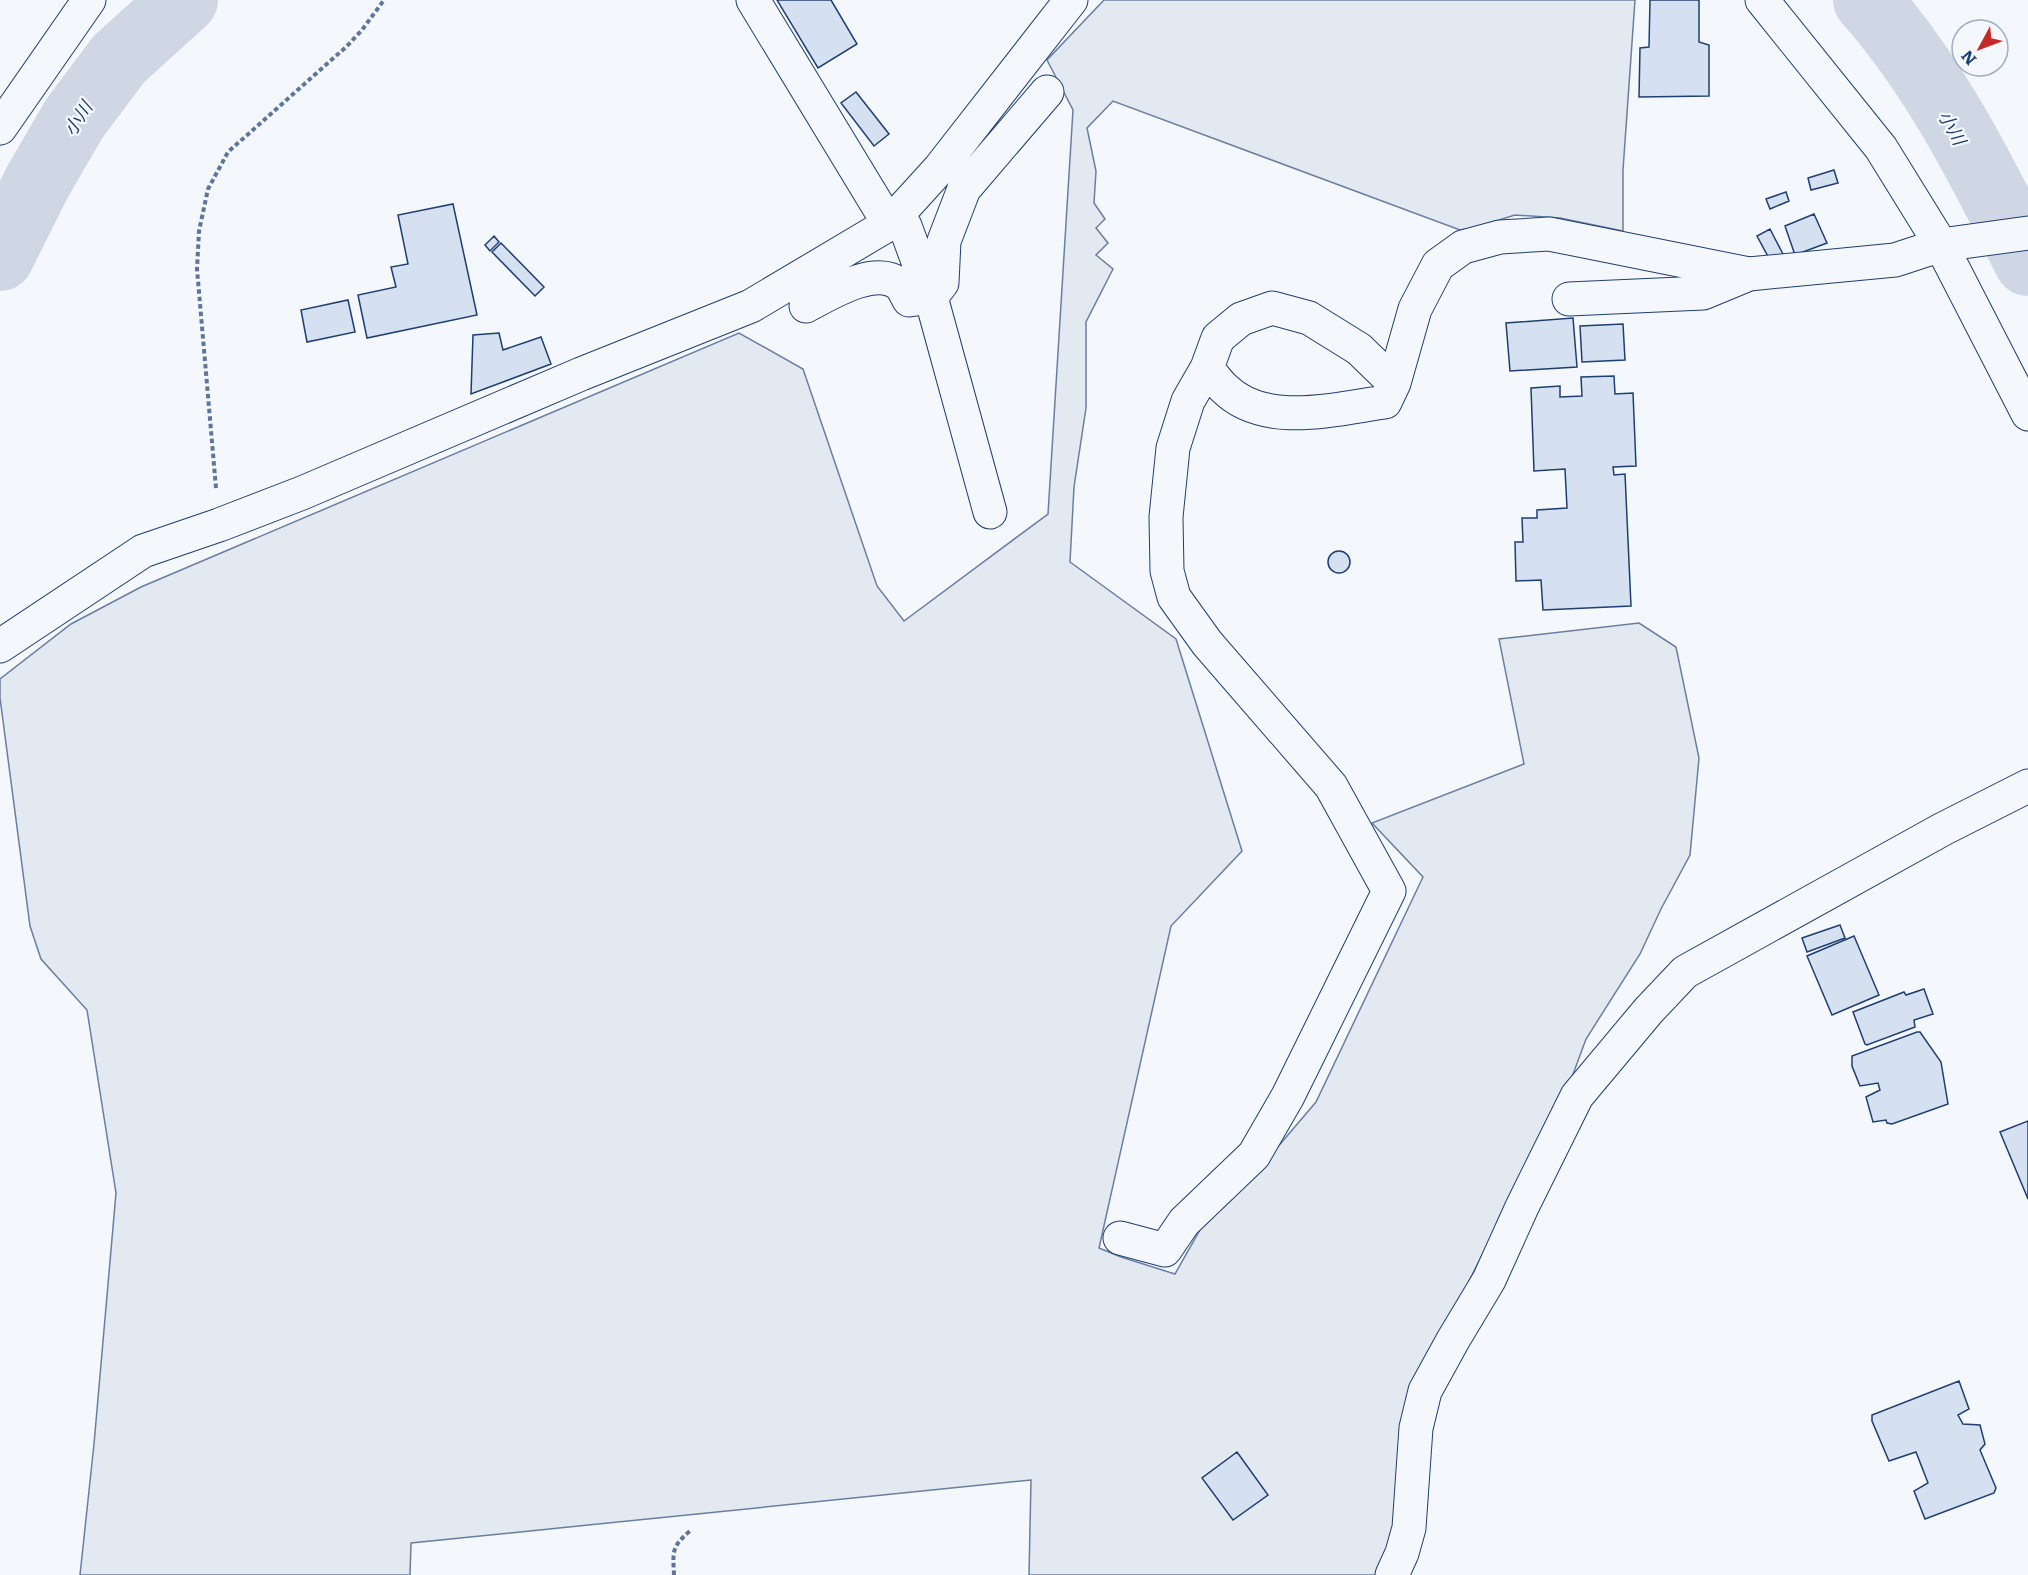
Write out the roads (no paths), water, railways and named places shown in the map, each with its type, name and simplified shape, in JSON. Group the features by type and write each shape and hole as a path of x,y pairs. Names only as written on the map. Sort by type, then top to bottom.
{"street":[{"path":"0,128 89,0"},
{"path":"753,0 893,219 905,226 931,297 990,512"},
{"path":"0,646 143,551 302,493 581,374 751,306 893,219 940,168 1071,0"},
{"path":"1762,0 1881,148 1941,245 2028,414"},
{"path":"806,306 839,289 882,276 899,284 909,300 931,297 942,283 944,241 964,189 1047,92"},
{"path":"1569,299 1703,293 1749,274 1895,260 1941,245 2028,233"},
{"path":"1207,368 1226,391 1254,408 1279,413 1318,411 1385,402 1394,383 1415,309 1438,265 1463,248 1500,237 1549,234 1749,274"},
{"path":"1120,1238 1165,1250 1184,1222 1254,1155 1288,1096 1389,891 1331,786 1207,644 1174,597 1167,571 1166,517 1173,448 1188,401 1207,368 1218,338 1241,320 1272,308 1309,318 1359,349 1394,383"},
{"path":"1392,1575 1402,1553 1409,1528 1416,1428 1425,1391 1452,1340 1489,1280 1577,1096 1649,1010 1685,972 1943,829 2028,786"}],"waterway":[{"name":"小川","path":"0,257 38,181 74,119 119,59 184,0"},
{"name":"小川","path":"1867,0 1892,29 1936,92 1975,159 2028,262"}]}
